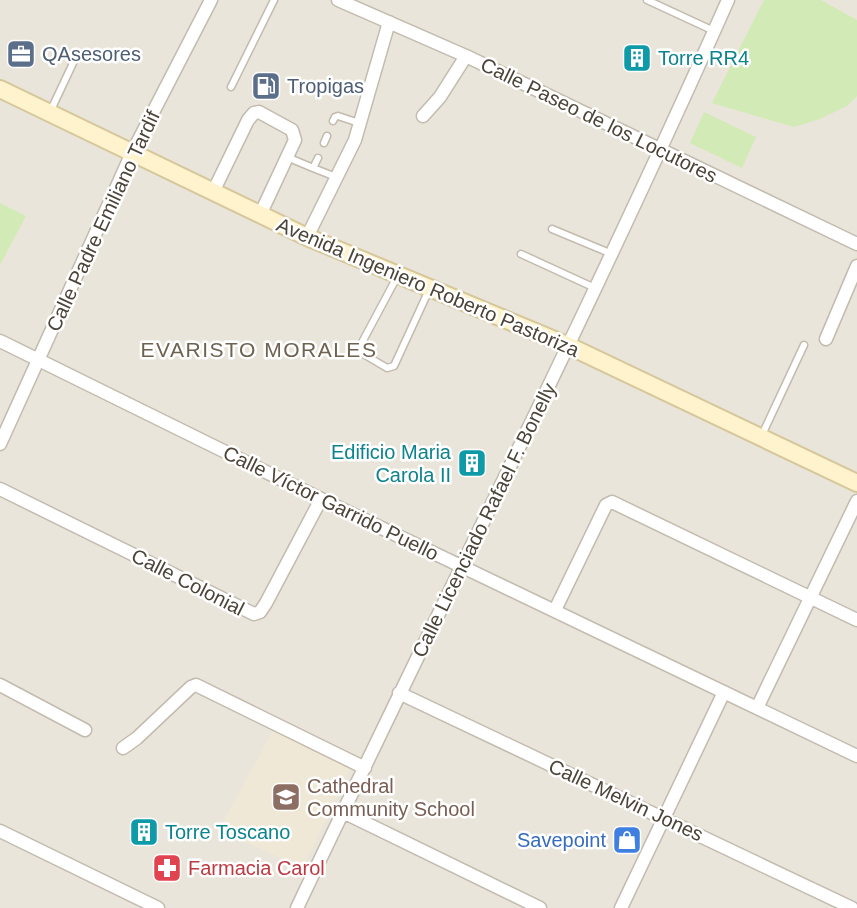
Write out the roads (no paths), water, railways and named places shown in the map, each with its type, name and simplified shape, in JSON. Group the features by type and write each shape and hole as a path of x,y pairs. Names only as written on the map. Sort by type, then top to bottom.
{"street":[{"name":"Calle Padre Emiliano Tardif","path":"0,444 132,153 211,0"},
{"name":"Calle Paseo de los Locutores","path":"338,0 466,56 857,244"},
{"name":"Calle Licenciado Rafael F. Bonelly","path":"297,908 399,693 569,346 728,0"},
{"path":"307,237 355,140 389,22"},
{"path":"423,116 440,97 466,56"},
{"name":"Avenida Ingeniero Roberto Pastoriza","path":"0,89 307,237 569,346 857,483"},
{"path":"213,192 248,120 254,113 259,112 292,130 295,140 260,215"},
{"path":"826,339 857,266"},
{"name":"Calle Víctor Garrido Puello","path":"0,340 321,499 857,756"},
{"name":"Calle Colonial","path":"0,489 254,614 259,614 266,603 321,499"},
{"path":"757,708 857,501"},
{"path":"555,610 606,505 612,502 857,620"},
{"path":"0,685 85,730"},
{"path":"123,748 196,685 364,768"},
{"path":"621,908 724,692"},
{"name":"Calle Melvin Jones","path":"399,693 852,908"},
{"path":"343,812 540,908"},
{"path":"0,831 158,908"}],"lane":[{"path":"231,87 274,0"},
{"path":"647,0 714,31"},
{"path":"49,113 74,62"},
{"path":"333,121 338,116 359,123"},
{"path":"287,157 337,178"},
{"path":"314,168 318,158"},
{"path":"552,228 612,254"},
{"path":"521,254 596,288"},
{"path":"399,274 359,348 365,355 387,368 393,366 430,287"},
{"path":"761,438 804,345"}],"place":[{"name":"QAsesores","path":"21,54"},
{"name":"Torre RR4","path":"637,58"},
{"name":"Tropigas","path":"266,86"},
{"name":"Edificio Maria Carola II","path":"472,463"},
{"name":"Cathedral Community School","path":"286,797"},
{"name":"Torre Toscano","path":"144,832"},
{"name":"Savepoint","path":"627,840"},
{"name":"Farmacia Carol","path":"167,868"}],"district":[{"name":"EVARISTO MORALES","path":"259,350"}]}
